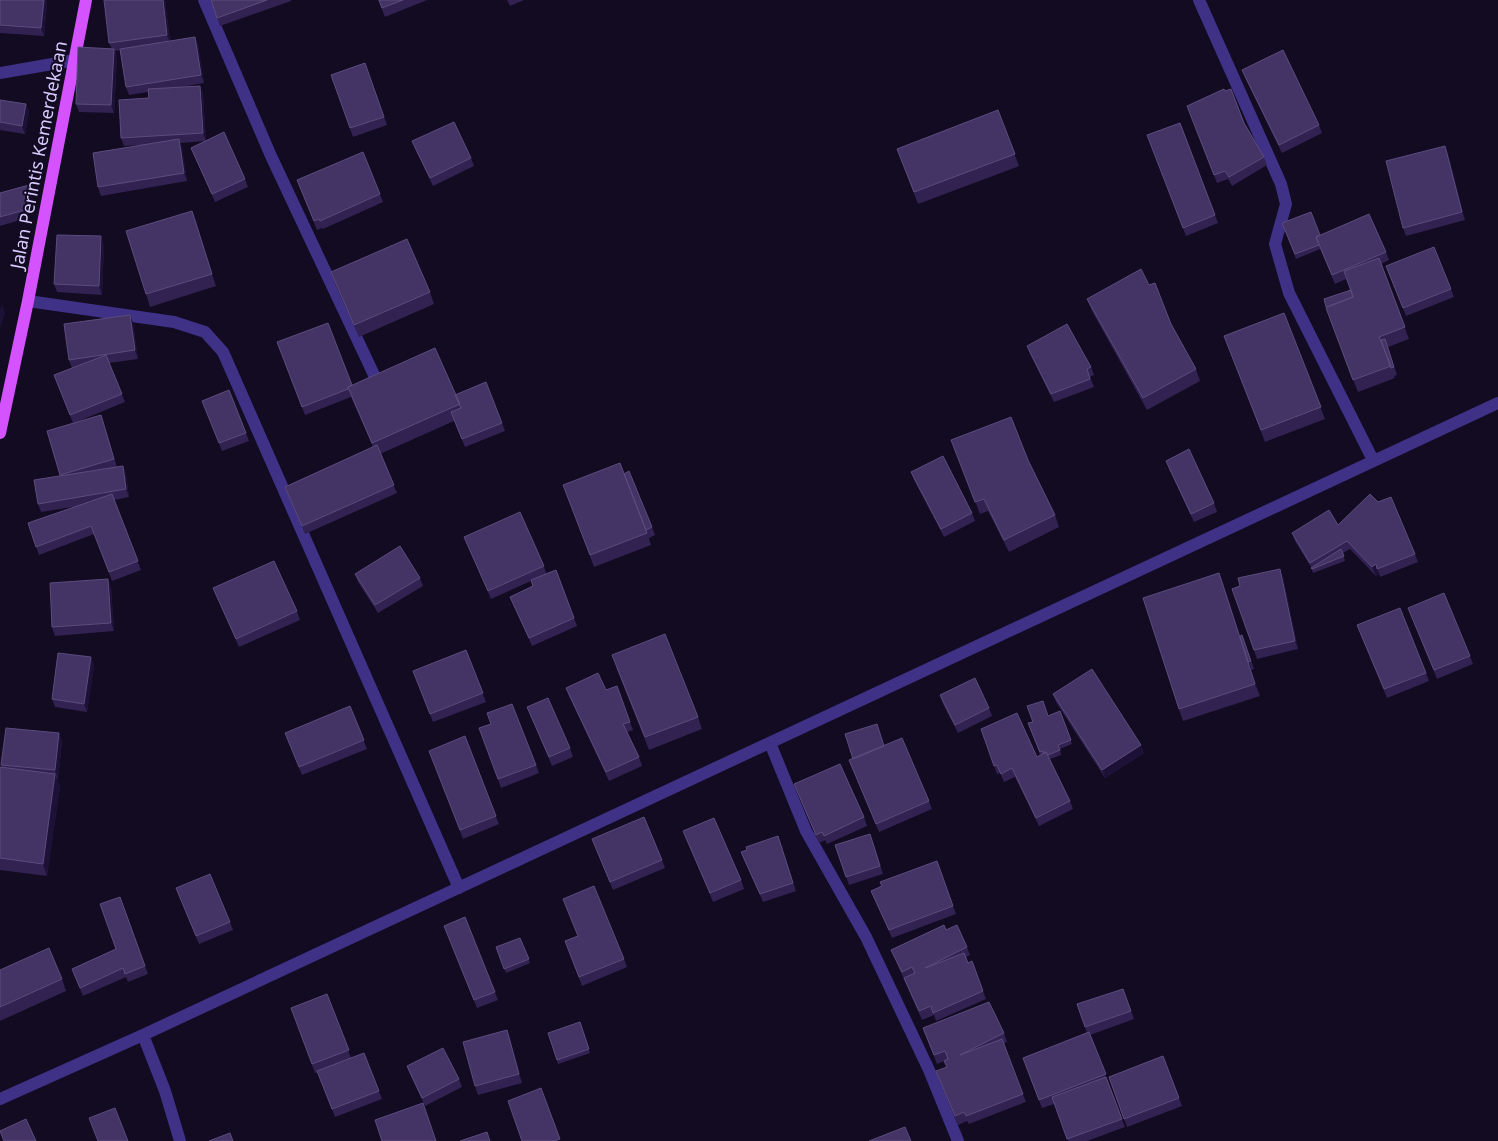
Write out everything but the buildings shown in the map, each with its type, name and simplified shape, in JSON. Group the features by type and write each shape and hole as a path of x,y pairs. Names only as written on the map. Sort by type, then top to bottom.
{"main road":[{"name":"Jalan Perintis Kemerdekaan","path":"0,434 28,301 86,0"}],"street":[{"path":"204,0 271,156 375,376"},
{"path":"1199,0 1281,184 1286,204 1275,244 1289,293 1373,460"},
{"path":"0,73 75,60"},
{"path":"28,301 174,322 205,332 223,352 319,575 383,713 459,888"},
{"path":"0,1099 143,1035 1498,403"},
{"path":"770,743 806,831 866,937 929,1070 958,1141"},
{"path":"143,1035 165,1091 180,1141"}]}
